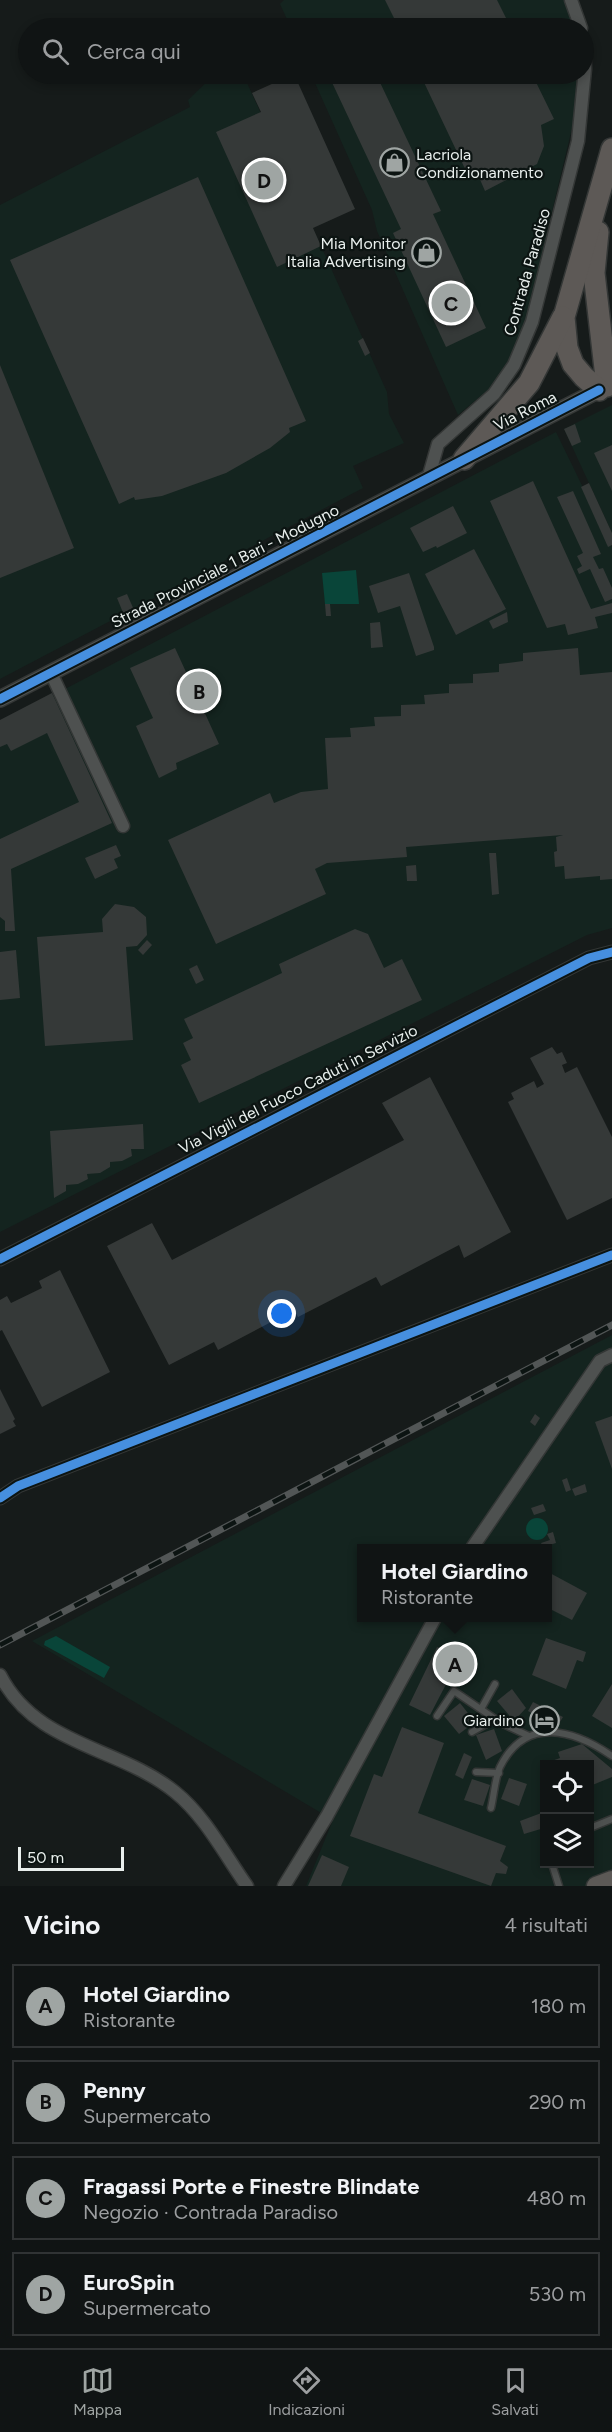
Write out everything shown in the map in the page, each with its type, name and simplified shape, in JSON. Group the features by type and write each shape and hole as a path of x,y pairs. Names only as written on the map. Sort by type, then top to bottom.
{"highway":[{"path":"464,459 529,383 564,317 612,148"},
{"path":"603,388 595,250 602,205 612,176"},
{"path":"596,287 612,307"},
{"path":"564,317 567,348 573,364 584,377 603,388"}],"main road":[{"path":"596,1886 612,1880"}],"street":[{"path":"571,0 577,18"},
{"name":"Contrada Paradiso","path":"428,479 438,444 494,394 514,365 532,322 578,141 584,84"},
{"name":"Via Roma","path":"464,459 603,388"},
{"name":"Strada Provinciale 1 Bari - Modugno","path":"0,699 464,459"},
{"path":"51,673 123,826"},
{"name":"Via Vigili del Fuoco Caduti in Servizio","path":"0,1259 589,958 612,952"},
{"path":"0,1498 18,1486 612,1255"},
{"path":"475,1544 528,1470 600,1361 612,1355"},
{"path":"284,1886 327,1816 432,1622"},
{"path":"0,1675 8,1691 39,1722 134,1767 175,1791 190,1805 247,1886"}],"lane":[{"path":"481,1709 495,1684"},
{"path":"437,1716 454,1691 495,1719 529,1736"},
{"path":"472,1732 495,1719"},
{"path":"491,1808 500,1767 512,1752 533,1733 572,1734 612,1756"},
{"path":"476,1772 499,1773"},
{"path":"594,1826 612,1819"},
{"path":"554,1868 559,1886"}],"shaded area":[{"path":"284,0 564,0 572,18 286,18 280,4"},
{"path":"205,84 248,84 387,392 389,414 404,443 353,466 363,488 0,679 0,205 190,107 188,100"},
{"path":"315,84 577,84 573,124 527,316 513,353 503,370 488,390 458,415 377,231 372,210"},
{"path":"612,405 612,533 564,429"},
{"path":"556,432 612,547 612,928 587,935 0,1232 0,723"},
{"path":"356,570 359,604 325,604 322,573"},
{"path":"612,1335 612,1886 306,1886 333,1820 32,1641"},
{"path":"537,1518 545,1521 548,1529 545,1537 537,1540 529,1537 526,1529 529,1521"},
{"path":"56,1636 110,1667 104,1678 44,1645 45,1641"}],"building":[{"path":"385,0 497,0 506,18 394,18"},
{"path":"272,84 299,84 355,209 313,228 321,246 277,267 216,132 261,112 252,93"},
{"path":"333,84 381,84 441,211 433,214 486,328 446,347 393,233 401,229"},
{"path":"425,84 537,84 554,119 541,125 544,146 537,164 485,191 475,168 467,173"},
{"path":"198,177 306,421 289,428 290,432 270,448 226,473 162,496 135,500 134,497 119,504 10,260"},
{"path":"363,338 370,353 365,356 358,341"},
{"path":"0,365 74,548 0,578"},
{"path":"575,424 581,442 572,446 564,429"},
{"path":"612,445 612,491 594,453"},
{"path":"533,481 591,609 612,603 612,613 595,617 598,628 568,635 565,624 547,628 490,501"},
{"path":"589,483 612,533 612,545 608,547 581,487"},
{"path":"573,491 601,554 593,557 599,569 603,568 612,588 612,599 605,602 590,569 579,574 577,569 582,566 577,556 583,553 557,497"},
{"path":"453,506 467,533 437,548 436,546 423,552 410,528"},
{"path":"474,549 506,609 456,635 425,574"},
{"path":"409,573 434,647 434,650 416,656 400,606 378,613 369,586"},
{"path":"127,594 134,610 124,615 117,598"},
{"path":"325,604 330,604 331,616 326,616"},
{"path":"507,612 508,622 493,629 489,621"},
{"path":"380,622 383,647 371,648 370,623"},
{"path":"175,648 219,744 176,763 177,769 159,778 136,726 153,718 130,668"},
{"path":"578,648 580,675 612,672 612,879 600,880 600,876 565,879 564,866 555,867 554,852 557,851 556,837 563,835 406,847 407,857 327,863 315,869 326,894 216,944 168,840 270,793 274,803 301,792 328,789 325,738 351,737 350,728 375,726 374,717 401,716 401,705 425,704 424,695 449,693 449,684 473,683 473,674 499,672 499,664 523,661 523,653"},
{"path":"52,693 112,823 11,869 15,931 5,931 5,921 0,917 0,839 79,802 47,733 11,751 7,744 0,747 0,720"},
{"path":"116,845 121,856 114,859 118,868 95,879 85,858"},
{"path":"489,853 496,853 499,894 492,895"},
{"path":"416,865 417,881 407,881 406,866"},
{"path":"115,904 134,907 146,917 147,935 137,946 126,947 133,1040 45,1046 37,937 103,932 102,919"},
{"path":"355,929 368,934 384,968 402,959 422,1000 199,1103 181,1065 191,1060 183,1043 193,1038 184,1019 282,973 279,964"},
{"path":"147,940 152,945 143,955 138,950"},
{"path":"16,950 20,998 0,1000 0,952"},
{"path":"197,965 204,980 196,984 189,969"},
{"path":"552,1047 557,1054 562,1052 567,1063 562,1065 565,1073 577,1067 612,1137 612,1198 567,1220 508,1102 514,1099 511,1093 534,1081 537,1088 544,1084 530,1058"},
{"path":"430,1077 511,1232 464,1258 459,1245 381,1286 376,1277 298,1317 294,1310 218,1350 214,1342 169,1365 107,1246 152,1223 172,1260 404,1140 382,1103"},
{"path":"143,1124 144,1149 131,1149 132,1156 122,1161 110,1162 110,1167 100,1173 87,1174 88,1179 78,1184 66,1185 66,1191 54,1198 50,1131"},
{"path":"60,1270 110,1372 42,1407 2,1330 0,1331 0,1300 7,1296 11,1303 42,1288 39,1281"},
{"path":"0,1389 15,1419 13,1421 16,1426 0,1434"},
{"path":"535,1414 540,1418 535,1426 530,1422"},
{"path":"612,1416 612,1469 595,1422"},
{"path":"567,1478 571,1490 566,1492 562,1480"},
{"path":"585,1484 587,1492 575,1496 572,1489"},
{"path":"543,1504 546,1511 534,1515 531,1508"},
{"path":"553,1532 556,1543 542,1544 550,1540 547,1534"},
{"path":"552,1574 587,1593 572,1620 552,1610"},
{"path":"546,1638 586,1652 583,1662 577,1660 566,1689 532,1675"},
{"path":"437,1647 452,1652 451,1654 463,1660 458,1671 454,1669 430,1715 409,1705"},
{"path":"612,1684 612,1728 592,1716"},
{"path":"512,1689 526,1708 514,1721 497,1701"},
{"path":"533,1702 563,1717 558,1725 543,1724 533,1718 535,1715 528,1711"},
{"path":"460,1703 475,1722 459,1734 444,1716"},
{"path":"402,1727 444,1743 418,1813 506,1846 500,1861 508,1867 506,1874 496,1873 491,1886 350,1836 374,1774 382,1777"},
{"path":"494,1729 502,1751 486,1760 476,1735"},
{"path":"582,1744 612,1769 612,1777 594,1784 594,1760 554,1760 560,1758 558,1752"},
{"path":"464,1753 472,1757 463,1779 455,1775"},
{"path":"509,1778 527,1784 519,1806 501,1799"},
{"path":"472,1779 490,1785 483,1806 464,1800"},
{"path":"540,1814 540,1829 524,1834 520,1821"},
{"path":"322,1855 349,1867 341,1886 308,1886"}],"railway":[{"path":"0,1645 612,1325"}],"cycle path":[{"path":"0,699 599,390"},
{"path":"0,1259 589,958 612,952"},
{"path":"0,1498 18,1486 612,1255"}],"place":[{"name":"Lacriola Condizionamento","path":"395,163"},
{"name":"EuroSpin","path":"264,180"},
{"name":"Mia Monitor Italia Advertising","path":"427,252"},
{"name":"Fragassi Porte e Finestre Blindate","path":"451,303"},
{"name":"Penny","path":"199,691"},
{"name":"Hotel Giardino","path":"455,1664"},
{"name":"Giardino","path":"545,1720"}]}
